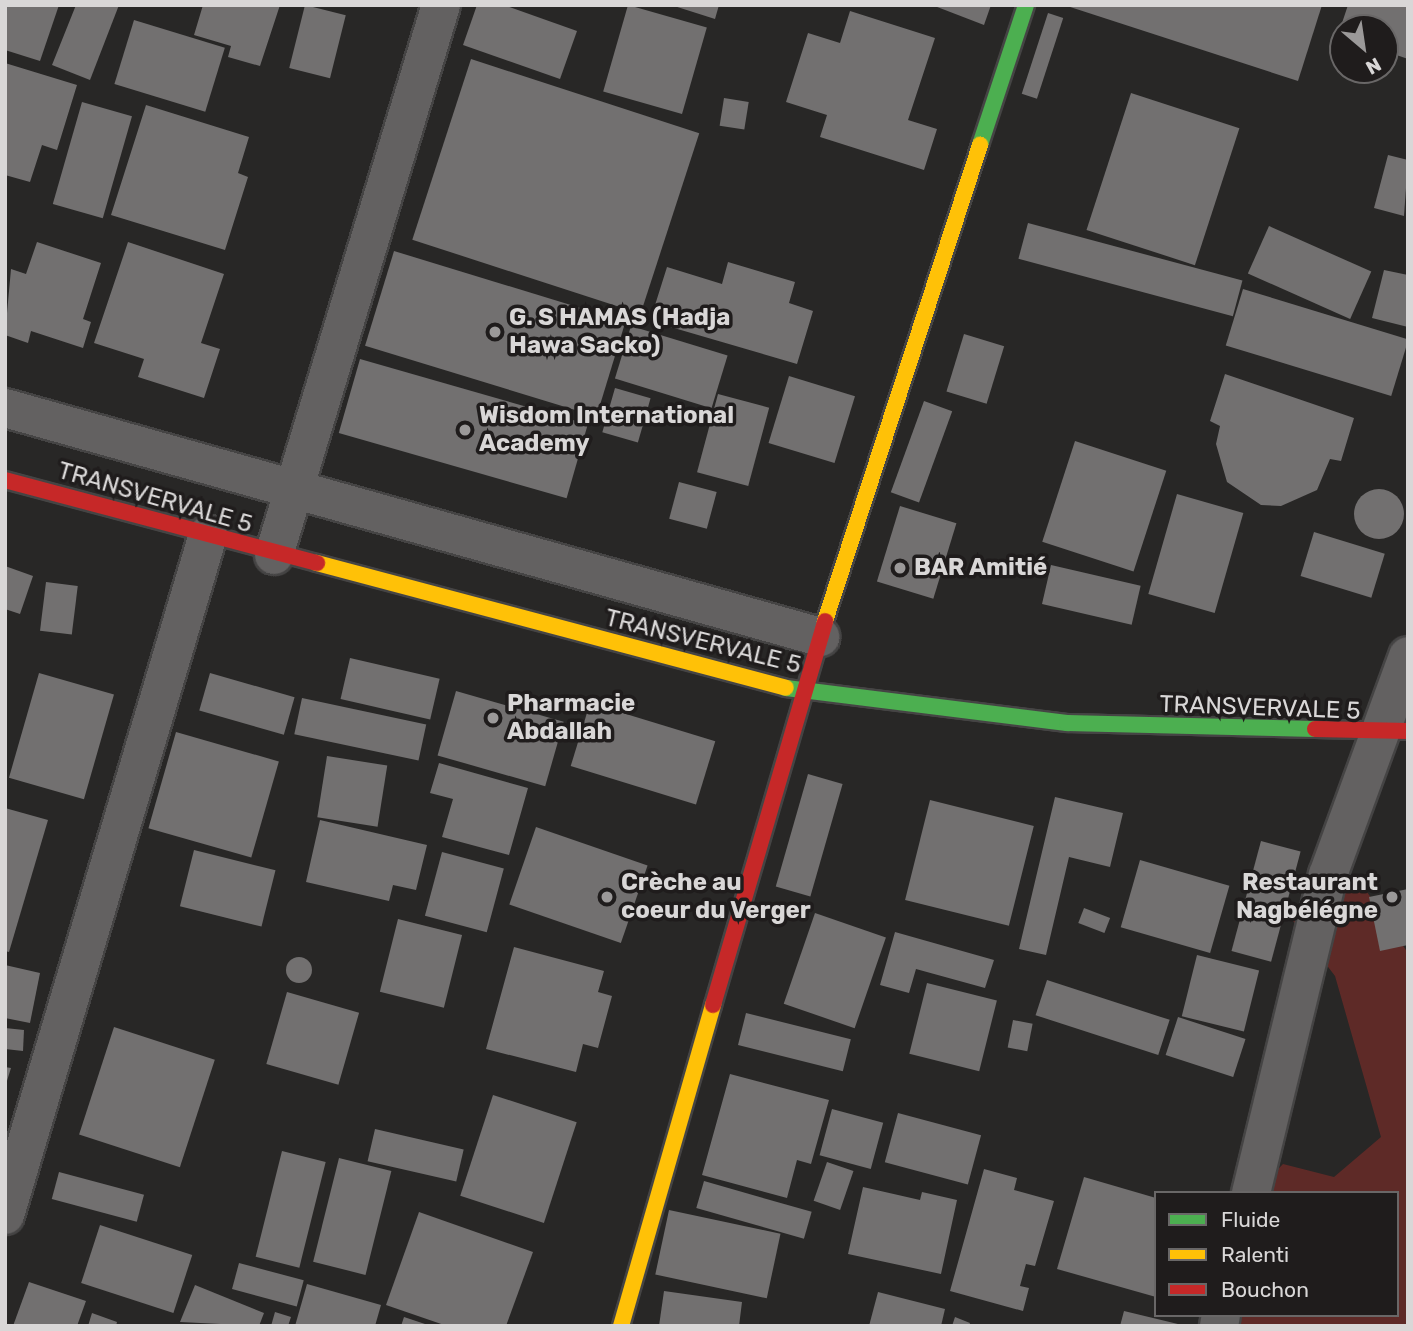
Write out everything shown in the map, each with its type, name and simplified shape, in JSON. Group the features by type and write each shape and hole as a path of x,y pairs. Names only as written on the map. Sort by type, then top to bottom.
{"main road":[{"path":"621,1326 802,691 1026,5"},
{"name":"TRANSVERVALE 5","path":"5,480 274,555 802,691 1067,723 1394,733"}],"street":[{"path":"274,555 441,5"},
{"path":"5,408 294,487 820,637"},
{"path":"5,1215 208,535"},
{"path":"1251,1191 1328,875 1394,733 1408,656"}],"shaded area":[{"path":"1355,874 1408,953 1408,1326 1231,1326 1226,1317 1399,1317 1399,1191 1257,1191 1283,1164 1334,1177 1381,1137 1335,976 1290,917"}],"building":[{"path":"5,5 59,5 40,61 5,50"},
{"path":"76,5 119,5 90,80 52,65"},
{"path":"203,5 280,5 260,66 228,57 231,46 194,35"},
{"path":"305,5 346,15 330,78 289,68"},
{"path":"477,5 504,5 577,31 560,79 463,45"},
{"path":"628,5 707,28 682,114 603,92"},
{"path":"671,5 719,5 715,19"},
{"path":"932,5 991,5 984,25"},
{"path":"1064,5 1322,5 1298,81"},
{"path":"1348,5 1408,5 1408,59 1399,56 1399,14 1345,14"},
{"path":"850,11 935,38 908,120 937,129 924,170 820,137 827,115 786,102 808,33 840,43"},
{"path":"1048,13 1063,18 1037,99 1022,94"},
{"path":"134,20 225,48 205,112 114,84"},
{"path":"471,59 699,133 641,314 412,240"},
{"path":"5,63 77,85 57,150 42,145 30,182 5,175"},
{"path":"1131,93 1239,128 1195,265 1087,230"},
{"path":"724,98 749,102 744,130 720,126"},
{"path":"82,102 132,116 103,218 53,204"},
{"path":"146,105 249,137 238,173 248,177 225,250 111,215"},
{"path":"1388,155 1408,160 1404,216 1374,208"},
{"path":"1028,223 1242,280 1233,316 1018,259"},
{"path":"1269,226 1371,272 1350,319 1248,274"},
{"path":"37,242 101,263 83,319 91,322 83,348 31,331 28,343 5,335 11,269 26,274"},
{"path":"128,242 224,274 201,343 220,349 204,398 138,377 144,359 94,343"},
{"name":"G. S HAMAS (Hadja Hawa Sacko)","path":"394,251 625,322 596,416 365,346"},
{"path":"728,262 795,282 789,303 813,311 797,364 650,321 667,267 722,284"},
{"path":"1384,270 1408,275 1408,327 1372,318"},
{"path":"1243,289 1408,339 1391,396 1226,345"},
{"path":"631,326 728,356 712,408 615,379"},
{"path":"964,334 1004,346 987,404 946,391"},
{"name":"Wisdom International Academy","path":"360,359 588,424 567,498 339,433"},
{"path":"1225,374 1354,418 1341,461 1330,459 1317,490 1281,506 1261,505 1227,482 1216,444 1220,426 1210,421"},
{"path":"789,376 855,396 835,463 769,443"},
{"path":"615,388 651,398 638,442 602,432"},
{"path":"718,394 769,408 748,486 697,472"},
{"path":"924,401 952,411 919,502 891,492"},
{"path":"1075,441 1166,471 1134,571 1042,542"},
{"path":"679,482 717,492 707,529 669,519"},
{"path":"1379,489 1397,496 1404,514 1397,532 1379,539 1361,532 1354,514 1361,496"},
{"path":"1177,494 1243,513 1215,613 1148,594"},
{"path":"900,506 956,523 933,599 877,582"},
{"path":"1314,532 1385,554 1371,598 1301,576"},
{"path":"1051,565 1141,586 1132,625 1042,604"},
{"path":"5,566 33,576 20,614 5,609"},
{"path":"46,582 78,586 72,635 40,631"},
{"path":"350,658 440,679 430,720 341,699"},
{"path":"39,673 114,694 84,799 9,778"},
{"path":"210,673 295,697 284,735 199,710"},
{"path":"456,691 564,722 545,786 438,755"},
{"path":"302,698 426,724 419,761 294,734"},
{"path":"590,703 715,741 696,804 571,766"},
{"path":"176,732 279,761 251,858 148,828"},
{"path":"327,756 387,766 378,827 317,817"},
{"path":"439,763 528,788 509,855 442,837 453,799 430,793"},
{"path":"808,774 843,784 810,896 776,886"},
{"path":"1055,797 1123,813 1110,867 1069,857 1046,955 1019,949"},
{"path":"930,800 1034,826 1009,926 905,900"},
{"path":"5,808 48,820 9,952 5,951"},
{"path":"320,820 427,845 416,890 393,885 389,901 306,882"},
{"path":"536,827 648,865 621,943 509,905"},
{"path":"1261,841 1301,852 1271,962 1231,951"},
{"path":"194,850 276,870 261,927 180,906"},
{"path":"442,852 504,869 487,932 425,916"},
{"path":"1140,860 1229,886 1210,953 1121,927"},
{"path":"1408,889 1408,945 1380,951 1369,897"},
{"path":"1084,908 1110,918 1104,933 1078,923"},
{"path":"815,913 886,937 855,1028 784,1004"},
{"path":"398,919 462,935 444,1008 380,992"},
{"path":"895,932 994,960 985,988 916,969 909,993 880,985"},
{"path":"514,947 604,971 598,992 612,996 598,1048 583,1044 576,1072 486,1049"},
{"path":"1197,955 1259,970 1244,1032 1182,1016"},
{"path":"299,957 308,961 312,970 308,979 299,983 290,979 286,970 290,961"},
{"path":"5,965 40,973 30,1023 5,1018"},
{"path":"1047,980 1170,1020 1158,1055 1036,1015"},
{"path":"927,983 997,1000 979,1071 909,1054"},
{"path":"287,992 359,1013 338,1085 266,1064"},
{"path":"746,1013 851,1039 843,1071 738,1045"},
{"path":"1178,1017 1246,1039 1233,1077 1166,1055"},
{"path":"1013,1020 1033,1024 1027,1051 1008,1047"},
{"path":"114,1027 215,1060 180,1167 79,1134"},
{"path":"5,1028 24,1030 23,1051 5,1049"},
{"path":"5,1067 11,1068 6,1084 5,1084"},
{"path":"730,1074 829,1100 811,1164 797,1160 787,1198 702,1175"},
{"path":"493,1095 577,1122 544,1223 460,1196"},
{"path":"832,1109 883,1123 871,1169 820,1155"},
{"path":"898,1113 981,1135 968,1185 885,1162"},
{"path":"375,1129 464,1149 456,1182 368,1161"},
{"path":"282,1151 326,1162 299,1268 256,1257"},
{"path":"339,1158 391,1171 366,1275 313,1262"},
{"path":"827,1162 853,1171 840,1210 814,1201"},
{"path":"984,1169 1017,1178 1014,1190 1054,1201 1035,1266 1026,1264 1020,1286 1029,1288 1023,1311 950,1291"},
{"path":"59,1172 144,1195 137,1222 52,1199"},
{"path":"1084,1177 1154,1197 1154,1296 1057,1269"},
{"path":"704,1181 812,1212 804,1239 696,1208"},
{"path":"863,1187 920,1200 922,1192 957,1200 941,1274 848,1254"},
{"path":"669,1210 781,1234 767,1298 655,1275"},
{"path":"419,1212 533,1252 506,1326 447,1326 386,1305"},
{"path":"100,1225 192,1255 173,1313 81,1283"},
{"path":"239,1263 304,1280 297,1306 232,1289"},
{"path":"29,1282 86,1301 77,1326 13,1326"},
{"path":"307,1284 381,1305 375,1326 295,1326"},
{"path":"195,1285 264,1313 259,1326 180,1322"},
{"path":"664,1291 742,1302 739,1326 659,1326"},
{"path":"878,1292 945,1309 941,1326 869,1326"},
{"path":"1124,1311 1182,1325 1182,1326 1120,1326"},
{"path":"275,1312 291,1317 288,1326 271,1326"},
{"path":"92,1313 117,1322 116,1326 88,1326"},
{"path":"404,1317 428,1325 428,1326 401,1326"},
{"path":"955,1317 970,1323 969,1326 952,1326"}],"traffic: fast":[{"path":"980,145 1026,5"},
{"path":"786,688 1067,723 1315,729"}],"traffic: slow":[{"path":"825,621 980,145"},
{"path":"317,563 786,688"},
{"path":"621,1326 713,1005"}],"traffic: jam":[{"path":"5,480 317,563"},
{"path":"713,1005 825,621"},
{"path":"1315,729 1408,731"}],"place":[{"name":"G. S HAMAS (Hadja Hawa Sacko)","path":"495,332"},
{"name":"Wisdom International Academy","path":"465,430"},
{"name":"BAR Amitié","path":"900,568"},
{"name":"Pharmacie Abdallah","path":"493,718"},
{"name":"Crèche au coeur du Verger","path":"607,897"},
{"name":"Restaurant Nagbélégne","path":"1392,897"}]}
